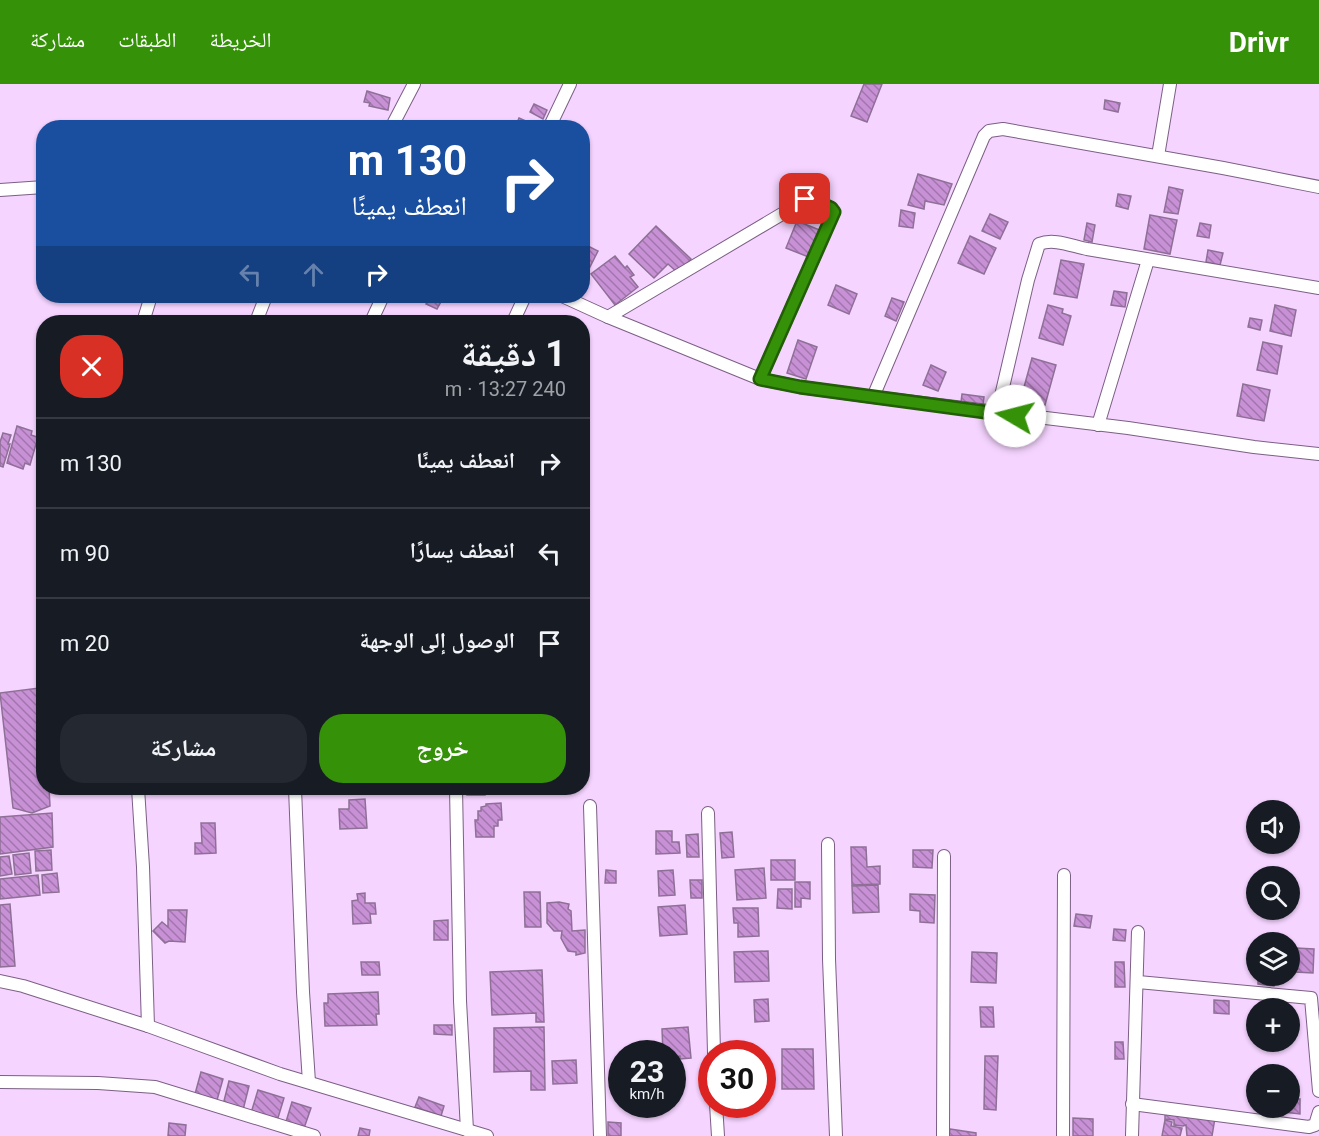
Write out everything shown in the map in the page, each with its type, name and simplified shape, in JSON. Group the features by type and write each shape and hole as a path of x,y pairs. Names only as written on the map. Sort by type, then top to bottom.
{"street":[{"path":"395,120 414,84"},
{"path":"553,120 570,84"},
{"path":"1158,156 1170,84"},
{"path":"873,397 984,136 989,132 1003,129 1319,187"},
{"path":"0,190 36,188"},
{"path":"608,317 809,198 831,208 834,212 760,379"},
{"path":"997,413 1028,280 1039,244 1055,242 1319,288"},
{"path":"1098,425 1148,260"},
{"path":"577,303 760,379 800,387 1254,447 1318,452"},
{"path":"138,795 148,1026"},
{"path":"295,795 309,1082"},
{"path":"456,795 460,1001 467,1130"},
{"path":"590,806 600,1136"},
{"path":"708,813 714,1040"},
{"path":"828,844 829,958 836,1136"},
{"path":"943,1136 944,856"},
{"path":"1063,1136 1064,875"},
{"path":"1132,1136 1138,932"},
{"path":"0,981 148,1026 309,1082 487,1136"},
{"path":"1138,982 1311,998 1319,1091"},
{"path":"0,1082 98,1083 154,1087 314,1136"},
{"path":"1132,1104 1309,1127 1316,1125 1319,1112"},
{"path":"717,1118 718,1136"}],"building":[{"path":"864,84 882,84 867,122 851,116"},
{"path":"367,91 390,98 388,110 369,106 370,103 364,102"},
{"path":"1105,100 1120,103 1118,112 1104,109"},
{"path":"534,104 547,110 543,119 530,112"},
{"path":"918,174 952,184 944,205 925,201 924,209 908,205"},
{"path":"1169,187 1183,190 1178,214 1164,212"},
{"path":"1118,194 1131,196 1128,209 1116,206"},
{"path":"901,210 915,213 913,228 899,226"},
{"path":"990,214 1008,222 1000,239 982,231"},
{"path":"1150,215 1177,220 1170,254 1144,249"},
{"path":"797,221 822,231 811,258 786,248"},
{"path":"1087,223 1095,225 1092,242 1084,240"},
{"path":"1200,223 1211,225 1209,238 1197,236"},
{"path":"656,226 691,259 678,273 668,264 654,278 629,254"},
{"path":"970,236 996,248 984,274 958,263"},
{"path":"590,247 598,251 590,267"},
{"path":"1208,250 1223,253 1220,265 1206,262"},
{"path":"615,256 634,275 630,277 638,287 615,305 591,274"},
{"path":"1061,260 1084,264 1077,298 1054,294"},
{"path":"836,285 857,294 849,314 828,305"},
{"path":"1114,291 1127,293 1125,307 1111,305"},
{"path":"892,298 904,302 896,321 885,316"},
{"path":"427,303 440,303 437,309"},
{"path":"1048,305 1063,309 1062,313 1071,316 1063,345 1039,338"},
{"path":"1275,305 1296,310 1291,336 1270,331"},
{"path":"1250,318 1262,320 1260,330 1248,327"},
{"path":"798,340 817,347 806,379 787,373"},
{"path":"1263,342 1282,346 1277,374 1257,370"},
{"path":"1032,358 1056,365 1045,405 1021,398"},
{"path":"931,365 946,372 938,391 923,385"},
{"path":"1243,384 1270,390 1264,421 1237,416"},
{"path":"962,394 984,397 983,405 961,402"},
{"path":"17,426 32,431 31,435 36,437 36,444 30,465 25,463 23,469 7,463"},
{"path":"3,433 11,435 3,467 0,466 0,442"},
{"path":"36,688 36,795 49,795 50,806 32,813 13,808 0,693"},
{"path":"365,799 367,828 340,829 339,809 349,809 349,800"},
{"path":"501,803 502,820 498,820 498,826 494,826 494,837 476,837 475,820 478,820 478,811 481,811 481,807 486,804"},
{"path":"52,813 53,847 0,854 0,817"},
{"path":"201,823 215,823 216,853 195,854 195,843 202,843"},
{"path":"656,831 672,831 672,842 679,842 680,853 656,854"},
{"path":"732,832 734,857 722,858 720,833"},
{"path":"698,834 699,857 687,857 686,835"},
{"path":"851,847 866,847 867,867 880,866 880,884 852,885"},
{"path":"51,850 52,870 36,871 35,851"},
{"path":"913,850 933,850 932,868 913,867"},
{"path":"29,853 31,873 15,875 13,855"},
{"path":"9,856 12,874 0,876 0,857"},
{"path":"771,860 795,860 795,880 771,880"},
{"path":"764,868 766,898 737,900 735,870"},
{"path":"606,870 616,871 616,883 605,883"},
{"path":"673,870 675,895 659,896 658,871"},
{"path":"57,873 59,892 43,893 42,875"},
{"path":"38,875 40,895 0,899 0,879"},
{"path":"690,880 702,880 702,898 691,898"},
{"path":"795,882 810,882 810,899 801,898 801,907 795,907"},
{"path":"878,885 879,912 853,913 852,886"},
{"path":"778,889 792,889 792,909 777,908"},
{"path":"524,892 540,892 541,927 525,927"},
{"path":"365,893 365,903 375,903 376,914 370,914 371,923 353,924 352,901 358,900 357,894"},
{"path":"910,894 935,895 934,923 920,922 920,911 910,910"},
{"path":"547,903 569,904 572,931 585,930 585,953 576,955 576,952 568,951 561,938 562,931 554,931 547,923"},
{"path":"10,904 15,966 0,967 0,905"},
{"path":"685,905 687,934 660,936 658,907"},
{"path":"733,908 758,908 759,936 738,937 738,923 734,923"},
{"path":"168,910 187,910 185,942 165,943 153,931 162,922 168,927"},
{"path":"1076,914 1092,916 1090,928 1074,926"},
{"path":"448,920 448,940 434,940 434,921"},
{"path":"1114,929 1126,930 1125,941 1113,940"},
{"path":"1300,948 1314,949 1313,973 1300,972"},
{"path":"768,951 769,981 735,982 734,952"},
{"path":"972,952 997,953 996,983 971,982"},
{"path":"361,962 379,962 380,975 362,975"},
{"path":"1115,962 1124,962 1125,987 1115,987"},
{"path":"542,970 544,1022 536,1022 536,1013 492,1015 490,972"},
{"path":"378,992 377,1025 325,1026 324,1003 328,1003 328,994"},
{"path":"768,999 769,1021 755,1022 754,1000"},
{"path":"1214,1000 1229,1001 1229,1014 1214,1013"},
{"path":"980,1007 993,1007 994,1027 981,1027"},
{"path":"434,1025 452,1025 452,1035 434,1034"},
{"path":"544,1027 545,1090 531,1090 531,1071 494,1072 494,1028"},
{"path":"688,1027 691,1058 686,1058 686,1040 662,1040 662,1029"},
{"path":"1115,1042 1123,1042 1124,1059 1115,1059"},
{"path":"782,1049 813,1049 814,1089 782,1089"},
{"path":"985,1056 998,1056 996,1110 984,1109"},
{"path":"576,1060 577,1083 553,1084 552,1061"},
{"path":"201,1072 223,1079 217,1100 195,1094"},
{"path":"229,1081 249,1086 243,1110 223,1105"},
{"path":"258,1090 284,1098 277,1121 251,1113"},
{"path":"419,1097 444,1106 441,1116 415,1107"},
{"path":"292,1102 311,1108 303,1131 285,1125"},
{"path":"1165,1113 1215,1118 1212,1136 1187,1136 1186,1125 1174,1125 1174,1120 1165,1119"},
{"path":"1073,1118 1093,1119 1093,1136 1073,1136"},
{"path":"1165,1120 1172,1122 1171,1126 1182,1128 1180,1136 1162,1136"},
{"path":"608,1122 621,1123 621,1136 608,1136"},
{"path":"169,1123 186,1125 185,1136 168,1136"},
{"path":"360,1128 370,1130 369,1136 358,1136"},
{"path":"950,1129 976,1133 976,1136 949,1136"}],"route":[{"path":"805,199 809,198 831,208 834,212 760,379 800,387 1015,416"}]}
